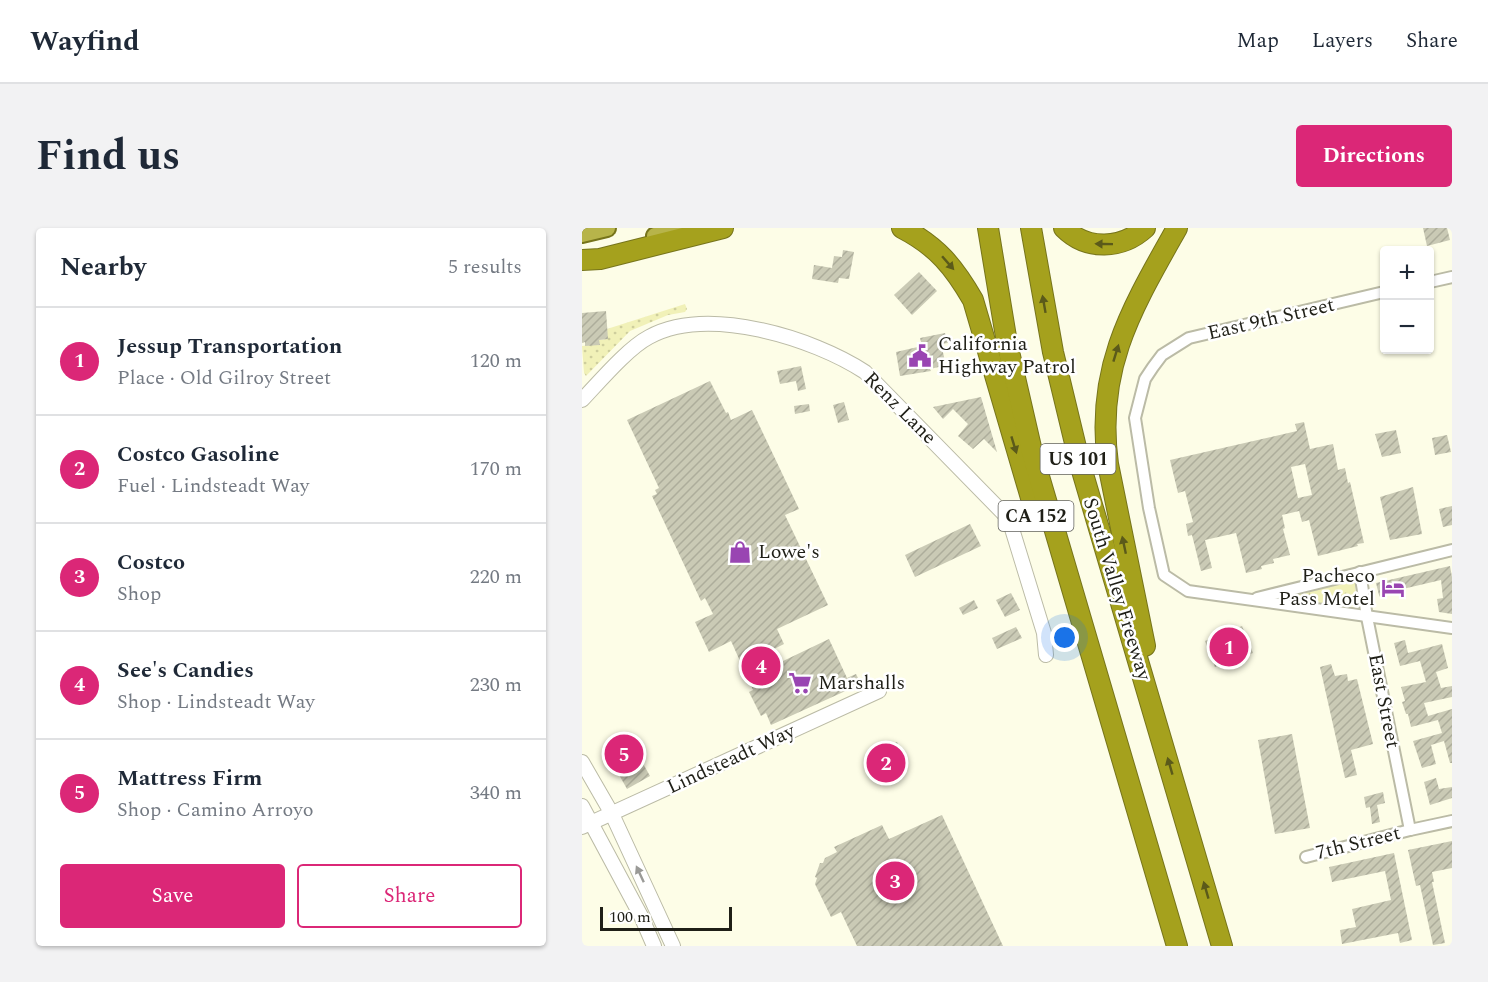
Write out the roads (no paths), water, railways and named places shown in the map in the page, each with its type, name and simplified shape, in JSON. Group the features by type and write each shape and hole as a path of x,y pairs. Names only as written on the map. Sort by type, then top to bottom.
{"highway":[{"path":"582,234 607,228"},
{"path":"582,259 682,228"},
{"path":"582,259 600,259 723,228"},
{"name":"CA 152","path":"902,228 939,252 961,278 973,300 1052,567 1142,827"},
{"path":"977,228 1015,381"},
{"name":"US 101","path":"988,228 1015,381 1043,494 1177,946"},
{"name":"South Valley Freeway","path":"1031,228 1047,323 1070,428 1222,946"},
{"path":"1064,228 1077,238 1101,245 1126,241 1145,228"},
{"path":"1146,685 1145,643 1108,464 1105,433 1106,402 1111,369 1123,333 1138,298 1178,228"}],"street":[{"path":"1434,281 1452,277"},
{"name":"East 9th Street","path":"1251,599 1188,591 1164,575 1149,508 1135,418 1145,379 1162,355 1189,338 1380,293"},
{"name":"Renz Lane","path":"582,400 617,363 649,337 670,329 700,324 748,326 817,347 853,365 865,372 1009,519 1044,633 1046,655"},
{"path":"1251,599 1452,550"},
{"name":"East Street","path":"1360,572 1410,830"},
{"path":"1251,599 1452,628"},
{"name":"Lindsteadt Way","path":"587,825 879,691"},
{"path":"582,762 612,813 673,946"},
{"path":"582,806 587,825 654,946"},
{"name":"7th Street","path":"1306,857 1452,821"}],"place":[{"name":"California Highway Patrol","path":"920,356"},
{"name":"Lowe's","path":"740,552"},
{"name":"Pacheco Pass Motel","path":"1393,588"},
{"name":"Jessup Transportation","path":"1229,647"},
{"name":"See's Candies","path":"761,666"},
{"name":"Marshalls","path":"800,683"},
{"name":"Mattress Firm","path":"624,754"},
{"name":"Costco Gasoline","path":"886,763"},
{"name":"Costco","path":"895,881"}]}
